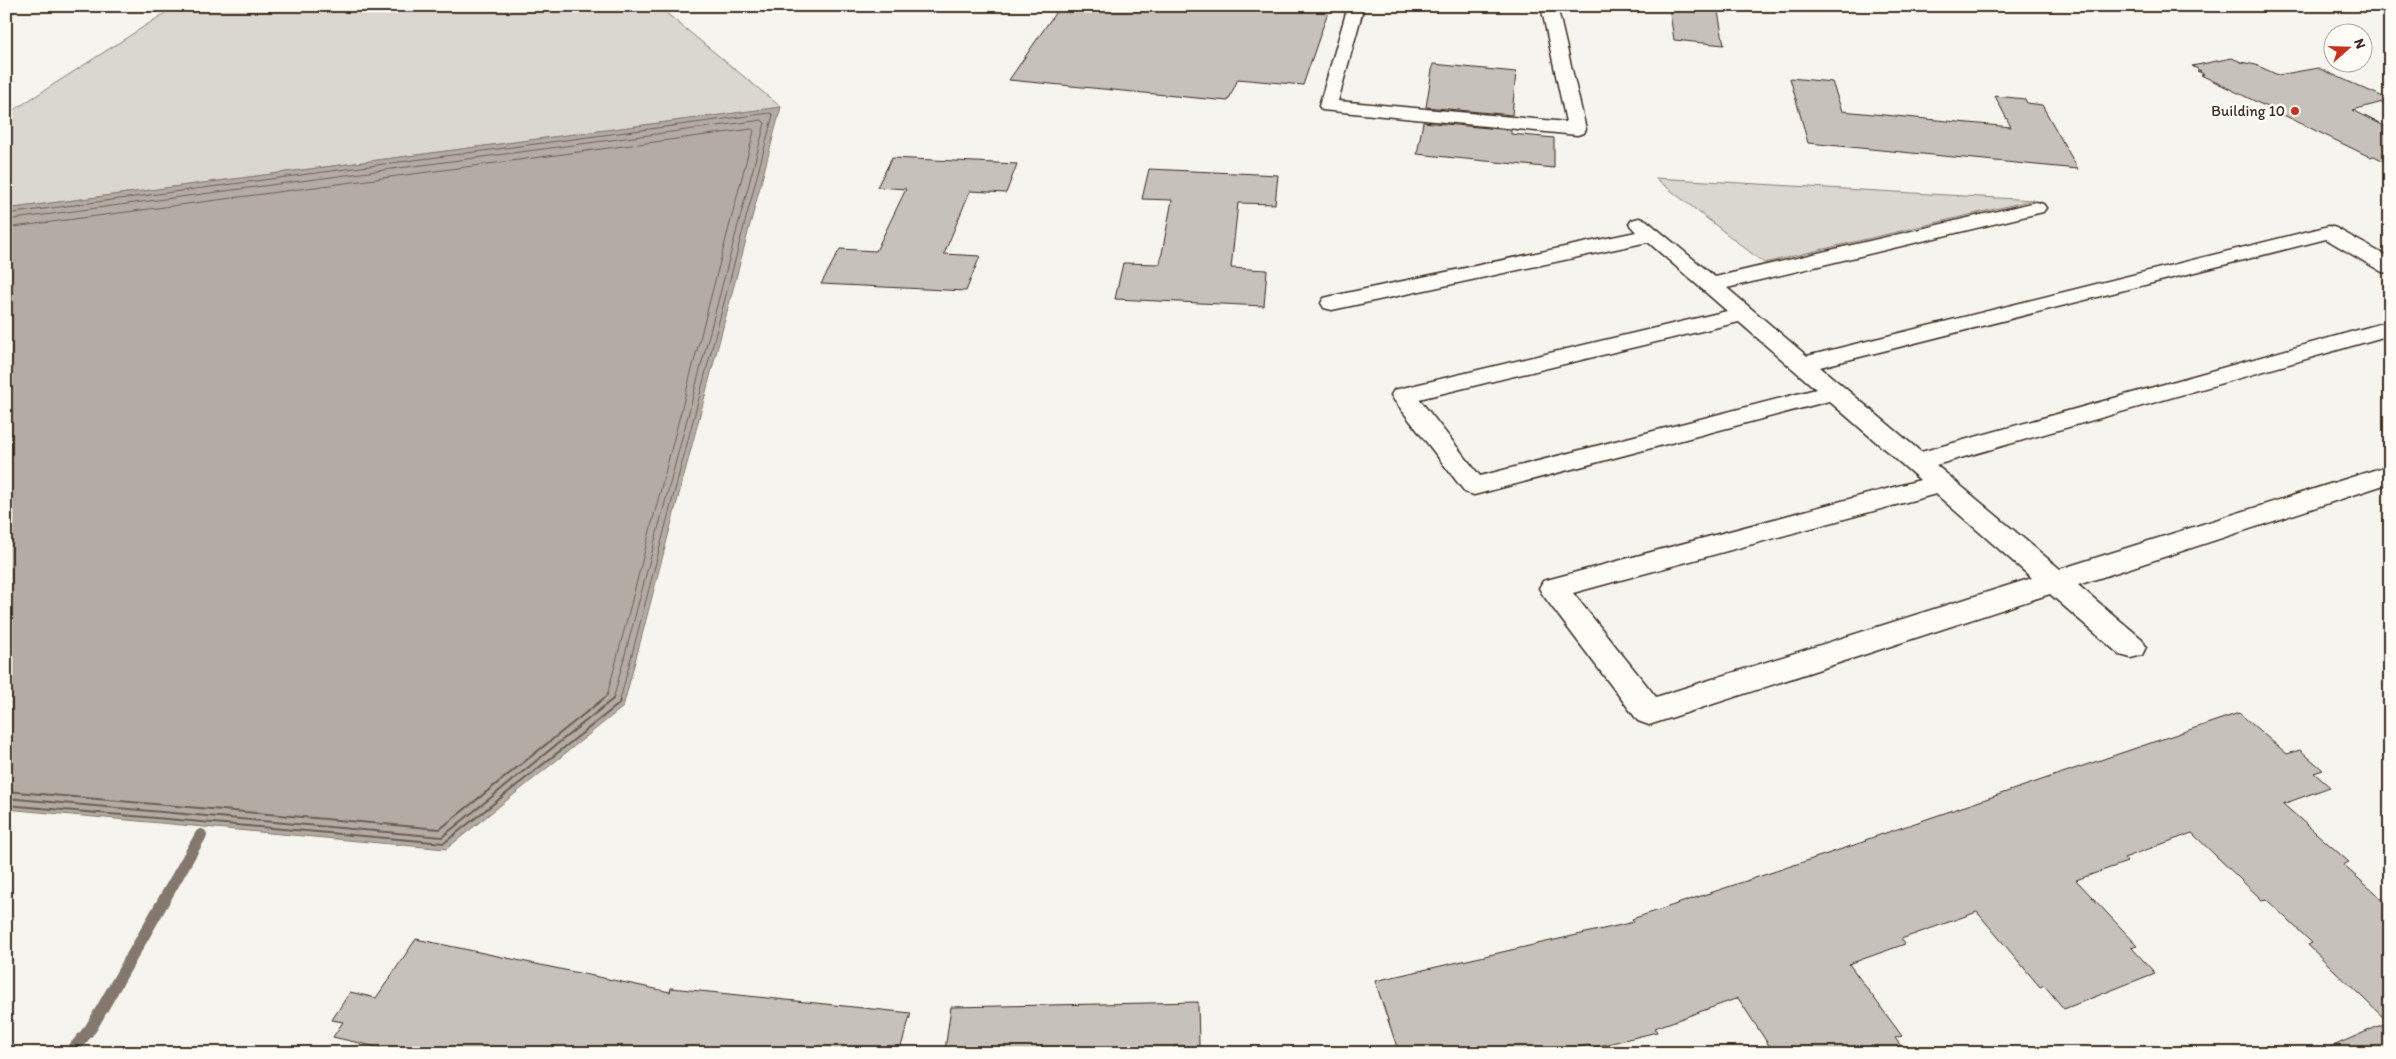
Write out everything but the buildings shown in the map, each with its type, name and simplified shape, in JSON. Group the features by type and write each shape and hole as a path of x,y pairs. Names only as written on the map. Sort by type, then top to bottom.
{"street":[{"path":"1356,6 1328,106 1577,129 1549,6"},
{"path":"1710,285 2036,208"},
{"path":"1332,303 1645,229 2131,647"},
{"path":"1802,364 2329,232 2390,267"},
{"path":"2309,237 2390,283"},
{"path":"1744,314 1403,395 1474,486 1834,392"},
{"path":"1915,462 2390,328"},
{"path":"1940,484 1553,588 1649,712 2390,474"}],"shaded area":[{"path":"176,6 331,6 380,10 659,7 781,107 6,209 6,115"},
{"path":"1655,178 2033,200 1764,263"}],"water":[{"path":"781,107 623,707 446,849 6,809 6,209"}],"waterway":[{"path":"70,1053 91,1028 201,835"}],"place":[{"name":"Building 10","path":"2295,111"}]}
